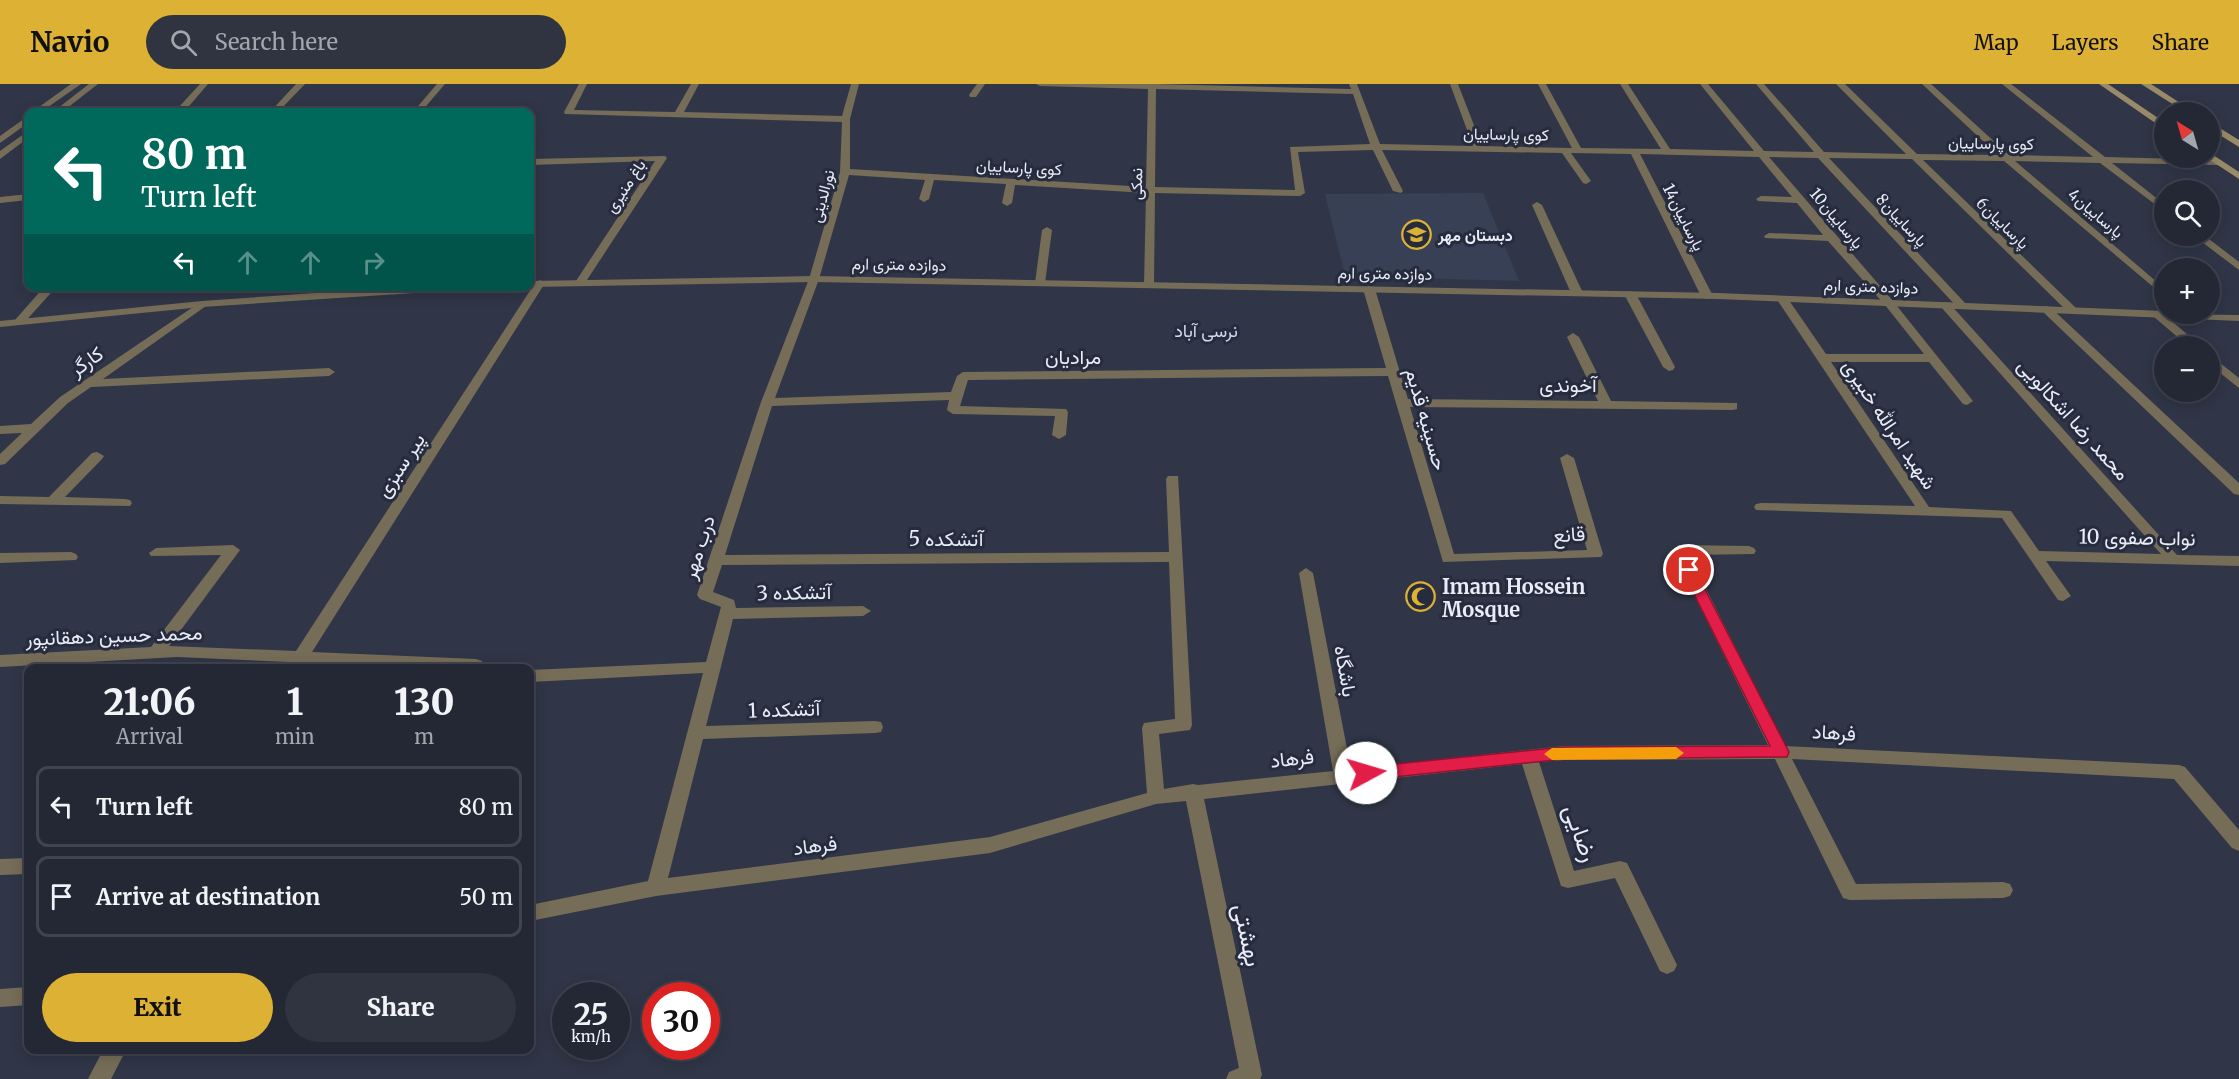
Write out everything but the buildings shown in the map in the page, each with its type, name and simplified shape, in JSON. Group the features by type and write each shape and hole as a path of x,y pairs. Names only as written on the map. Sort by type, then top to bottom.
{"main road":[{"path":"2103,84 2154,119"},
{"path":"2145,84 2174,102"},
{"path":"2220,132 2239,144"},
{"path":"2220,163 2239,176"}],"street":[{"path":"42,108 76,84"},
{"path":"62,108 94,84"},
{"path":"183,108 204,84"},
{"path":"278,108 301,84"},
{"path":"420,108 441,84"},
{"path":"583,84 567,112 846,119"},
{"path":"678,115 695,84"},
{"name":"نورالدینی","path":"814,279 845,172 846,119 855,84"},
{"path":"973,95 981,84"},
{"path":"1040,84 1354,88 1376,147 1398,191"},
{"path":"1454,84 1478,148"},
{"path":"1542,84 1578,151"},
{"path":"1624,84 1668,153"},
{"name":"پارساییان10","path":"1704,84 1831,238 1889,303 1967,402"},
{"name":"پارساییان8","path":"1760,84 1821,155 1962,306"},
{"name":"پارساییان6","path":"1840,84 2072,310"},
{"name":"پارساییان4","path":"1926,84 2006,158 2154,284"},
{"path":"2006,84 2154,200"},
{"name":"نمکی","path":"1149,285 1152,85"},
{"path":"0,140 24,121"},
{"path":"0,156 24,137"},
{"name":"کوی پارساییان","path":"845,172 1151,190 1300,193 1293,149 1478,148 2154,160"},
{"path":"1564,150 1586,181"},
{"name":"پارساییان14","path":"1634,152 1707,296"},
{"name":"باغ منیری","path":"534,162 662,158 581,281"},
{"path":"924,199 930,177"},
{"path":"1007,203 1011,182"},
{"path":"0,200 24,197"},
{"path":"1761,199 1801,200"},
{"path":"1537,205 1577,293"},
{"path":"1040,283 1047,230"},
{"path":"1769,236 1831,238"},
{"path":"2212,246 2239,267"},
{"name":"دوازده متری ارم","path":"535,283 814,279 1630,294 2154,314"},
{"name":"درب مهر","path":"726,615 729,604 705,595 767,402 814,279"},
{"name":"حسینیه قدیم","path":"1369,290 1448,559"},
{"path":"19,322 47,291"},
{"path":"0,324 365,291"},
{"name":"پیر سبزی","path":"297,663 530,291"},
{"path":"1630,294 1669,367"},
{"name":"شهید امرالله خبیری","path":"1782,298 1925,511 2006,514 2063,596"},
{"name":"کارگر","path":"0,461 64,400 202,304"},
{"name":"محمد رضا اشکالویی","path":"1945,305 2173,559"},
{"path":"2046,309 2239,492"},
{"name":"دوازده متری ارم","path":"2220,316 2239,318"},
{"path":"2169,324 2183,336"},
{"path":"1573,337 1606,404"},
{"path":"1822,358 1933,358"},
{"path":"2220,368 2239,384"},
{"path":"89,383 329,372"},
{"name":"مرادیان","path":"956,396 963,376 1394,372"},
{"path":"767,402 956,396 954,410 1062,412 1059,435"},
{"name":"آخوندی","path":"1402,403 1733,406"},
{"path":"0,430 35,428"},
{"path":"53,501 97,456"},
{"name":"قانع","path":"1448,559 1596,554 1567,458"},
{"path":"1156,797 1150,728 1184,725 1173,479"},
{"path":"0,500 125,503"},
{"path":"1761,507 1925,511"},
{"path":"156,553 233,550 156,651"},
{"path":"1749,551 1679,550 1850,892 2003,890"},
{"name":"نواب صفوی 10","path":"2035,556 2239,561"},
{"path":"0,558 71,557"},
{"name":"آتشکده 5","path":"716,560 1177,558"},
{"name":"باشگاه","path":"1306,573 1343,776"},
{"name":"آتشکده 3","path":"726,615 863,611"},
{"path":"656,888 726,615"},
{"name":"محمد حسین دهقانپور","path":"0,661 156,651 297,663 386,664"},
{"path":"534,676 713,667"},
{"name":"آتشکده 1","path":"696,733 875,727"},
{"name":"فرهاد","path":"534,912 656,888 990,845 1156,797 1193,791 1564,753 1781,752 2179,772 2239,843"},
{"name":"رضایی","path":"1528,756 1568,880 1620,869 1667,965"},
{"name":"بهشتی","path":"1193,791 1251,1075 1237,1079"},
{"path":"1,867 24,866"},
{"path":"0,998 24,996"},
{"path":"99,1079 113,1054"}],"shaded area":[{"name":"دبستان مهر","path":"1483,193 1519,281 1345,276 1325,194"}],"slow traffic":[{"path":"1552,754 1676,753"}],"place":[{"name":"دبستان مهر","path":"1417,235"},
{"name":"Imam Hossein Mosque","path":"1421,597"}],"district":[{"name":"نرسی آباد","path":"1206,330"}],"route":[{"path":"1366,773 1564,753 1781,752 1689,570"}]}
